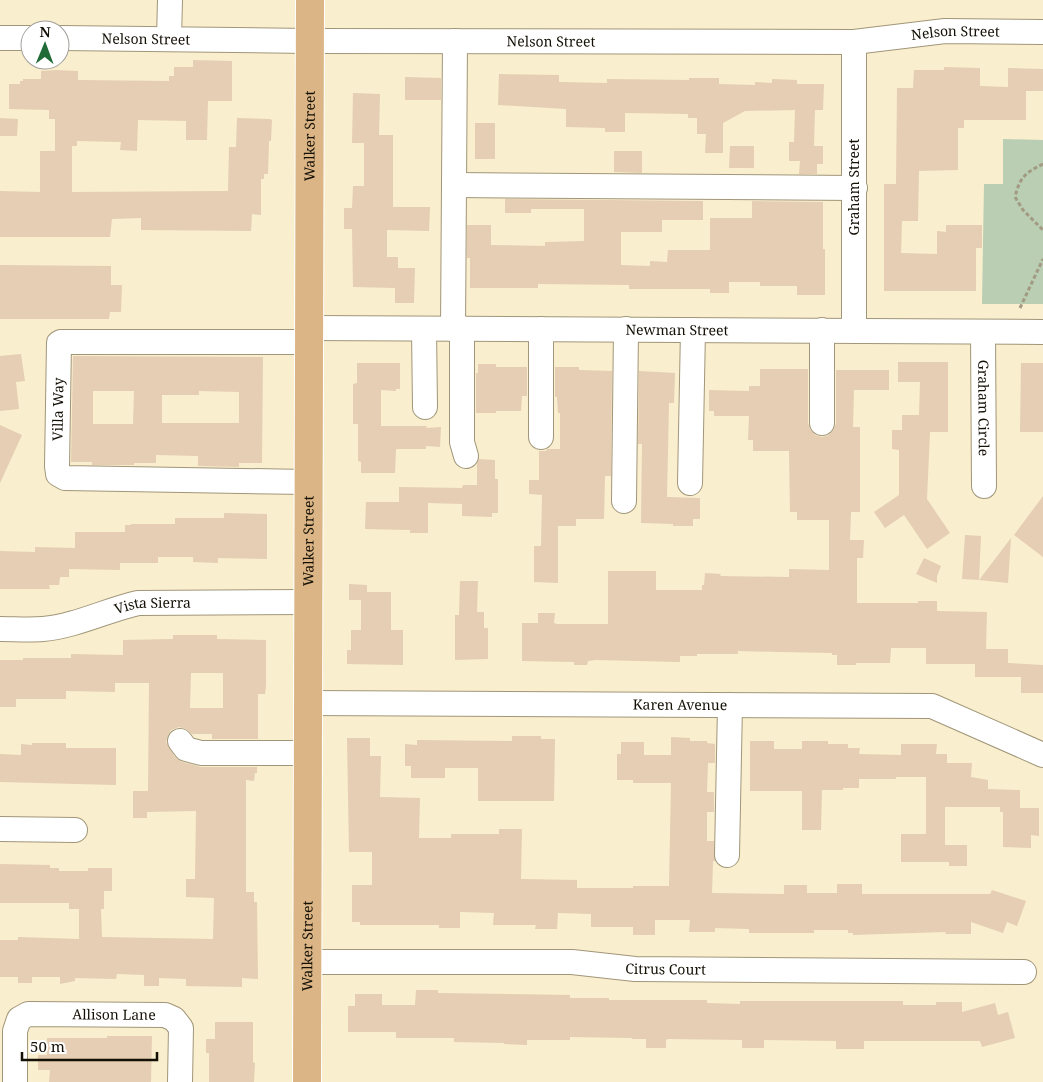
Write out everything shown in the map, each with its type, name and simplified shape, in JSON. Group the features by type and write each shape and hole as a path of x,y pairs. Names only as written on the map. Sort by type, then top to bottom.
{"main road":[{"name":"Walker Street","path":"307,1082 307,482 310,0"}],"street":[{"path":"170,0 170,39"},
{"name":"Nelson Street","path":"70,38 310,41 854,42 945,31 1043,32"},
{"path":"0,38 20,38"},
{"path":"454,41 454,185 457,328 462,442 466,456"},
{"name":"Graham Street","path":"854,42 854,331"},
{"path":"454,185 854,188"},
{"name":"Newman Street","path":"309,335 457,328 1043,332"},
{"path":"424,329 425,407"},
{"path":"541,329 541,437"},
{"path":"624,501 626,329"},
{"path":"690,483 693,330"},
{"path":"822,330 822,423"},
{"name":"Graham Circle","path":"983,332 984,486"},
{"name":"Villa Way","path":"307,482 65,478 58,474 57,466 59,343 309,335"},
{"name":"Vista Sierra","path":"0,629 44,629 73,623 115,608 138,603 308,602"},
{"name":"Karen Avenue","path":"308,703 932,706 1043,755"},
{"path":"727,855 730,705"},
{"path":"180,741 186,749 201,752 308,753"},
{"path":"0,829 74,830"},
{"name":"Citrus Court","path":"307,962 572,962 635,969 1024,972"},
{"name":"Allison Lane","path":"15,1082 15,1030 19,1019 28,1014 165,1015 174,1019 180,1028 180,1082"}],"path":[{"path":"1043,164 1025,173 1018,185 1015,197 1023,210 1043,230"},
{"path":"1020,308 1043,259"}],"green space":[{"path":"1003,139 1043,140 1043,304 982,304 984,184 1003,184"}],"building":[{"path":"193,60 232,61 232,101 208,101 207,140 186,140 186,121 138,120 137,151 120,150 121,142 77,141 77,146 72,146 72,192 228,191 229,147 236,147 237,118 270,119 272,120 268,174 264,174 264,179 261,179 261,215 252,214 251,231 141,230 141,218 112,219 110,237 0,237 0,191 40,192 40,151 55,151 55,119 49,119 49,110 9,109 9,84 20,84 20,81 23,81 23,79 41,79 41,71 56,70 78,71 78,80 169,81 169,76 174,76 174,67 193,67"},
{"path":"944,67 980,68 980,86 1008,87 1008,68 1043,69 1043,91 1026,91 1026,120 964,120 964,128 958,128 958,170 919,171 918,221 902,221 901,253 937,254 937,231 946,232 946,225 982,225 982,248 976,248 976,291 884,291 884,184 896,184 897,88 913,88 914,70 944,70"},
{"path":"499,74 559,75 559,82 607,83 607,79 689,80 689,78 719,78 719,84 755,85 755,82 772,83 772,79 797,80 797,84 824,84 823,110 815,110 814,146 823,146 823,164 817,164 817,174 799,174 800,161 789,161 789,142 794,142 795,110 745,111 723,123 723,153 705,153 706,134 697,134 697,118 688,118 688,114 625,113 625,132 605,132 605,128 566,127 566,109 498,105"},
{"path":"405,77 441,78 441,100 405,100"},
{"path":"353,93 380,94 379,135 393,135 393,207 430,207 429,231 387,230 387,257 398,257 398,268 415,268 414,303 395,303 395,288 353,287 352,229 344,229 344,208 352,208 353,186 364,186 364,143 352,143"},
{"path":"0,118 18,119 17,136 0,136"},
{"path":"475,123 495,123 495,159 475,159"},
{"path":"730,146 754,146 754,168 729,168"},
{"path":"614,151 642,151 642,173 614,172"},
{"path":"505,199 703,201 703,220 662,220 662,232 621,232 621,265 650,266 650,261 667,262 668,250 710,250 710,218 752,218 752,201 823,202 825,295 797,295 797,286 760,286 760,282 729,282 729,293 710,293 710,289 629,289 629,285 538,284 538,288 470,288 470,258 467,258 467,225 491,225 491,245 545,246 545,242 584,241 584,209 531,209 531,213 505,213"},
{"path":"0,265 111,266 111,285 122,285 121,312 110,312 109,319 0,319"},
{"path":"21,354 25,381 16,382 19,409 0,411 0,356"},
{"path":"73,356 263,357 262,463 239,463 239,467 198,466 198,456 156,455 156,463 134,463 134,465 92,465 92,462 71,462","holes":["93,391 134,391 133,424 93,424","199,391 239,392 239,423 162,423 162,395 199,395"]},
{"path":"898,362 948,362 948,432 930,432 927,499 950,533 927,549 904,515 885,528 874,512 899,495 899,450 892,449 892,430 902,430 902,415 919,415 920,382 898,382"},
{"path":"357,363 400,363 400,389 396,389 396,391 381,390 381,426 441,427 440,447 426,446 426,449 396,449 395,473 361,473 361,462 358,461 358,424 353,424 353,384 357,383"},
{"path":"1021,363 1043,363 1043,432 1020,432"},
{"path":"478,364 496,364 496,367 527,367 527,396 522,396 521,411 476,413 476,373 478,373"},
{"path":"555,367 579,367 579,370 612,371 611,476 605,476 604,519 576,519 576,526 558,526 558,583 534,582 534,546 541,546 542,495 529,494 529,480 539,480 539,451 560,449 560,413 558,413 557,397 555,397"},
{"path":"760,369 808,369 808,423 815,435 822,437 829,435 836,423 836,370 889,370 889,390 854,390 853,427 860,427 860,512 851,512 850,540 864,540 863,558 857,558 857,603 918,603 918,601 937,601 937,611 987,612 986,649 1008,649 1008,663 1043,665 1043,693 1021,693 1021,677 975,677 975,664 926,664 926,648 891,648 890,663 856,663 856,665 837,665 837,655 832,655 832,653 738,651 738,654 680,656 680,662 596,660 588,661 587,665 574,665 574,662 522,661 522,623 538,623 538,613 555,613 554,623 557,624 608,624 608,571 656,571 656,590 702,590 705,573 721,574 720,576 789,577 789,569 829,570 829,520 797,520 797,512 790,512 789,451 753,451 753,440 748,440 749,416 714,416 714,411 709,411 709,390 749,391 749,386 760,386"},
{"path":"639,371 675,373 674,403 669,403 667,497 700,498 700,519 693,519 693,526 641,523 642,444 638,444"},
{"path":"0,425 22,435 0,483"},
{"path":"479,459 495,460 495,479 498,479 498,513 492,513 492,517 462,516 462,504 428,503 428,533 410,533 410,530 365,529 366,502 399,502 399,487 462,488 463,485 477,485 477,463"},
{"path":"1043,496 1043,557 1014,535"},
{"path":"224,513 267,514 267,559 218,558 218,563 193,562 193,557 158,557 158,563 120,563 120,570 69,569 69,577 60,577 59,585 49,585 50,589 0,589 0,551 35,552 35,547 75,548 75,532 125,532 125,525 175,524 175,518 224,518"},
{"path":"965,535 981,536 979,580 962,579"},
{"path":"1011,538 1008,583 979,580"},
{"path":"924,558 941,566 937,576 937,583 916,574"},
{"path":"460,581 478,581 477,612 484,612 484,628 488,628 488,659 455,660 455,615 459,615"},
{"path":"349,584 367,585 367,592 391,592 391,630 403,630 403,665 347,664 347,650 351,650 351,630 361,630 361,600 349,600"},
{"path":"173,635 217,635 217,639 266,640 265,694 258,694 258,739 212,739 212,734 192,734 186,729 179,727 171,730 166,742 175,757 182,762 201,767 257,767 254,781 246,780 246,892 254,892 254,902 257,902 258,979 242,978 242,987 186,986 186,979 159,978 159,986 144,986 144,975 117,974 116,979 75,978 75,981 60,984 60,977 32,977 32,983 18,983 18,977 0,977 0,940 18,940 18,937 79,939 79,909 69,909 69,903 0,903 0,864 50,865 50,868 59,868 59,871 88,871 88,868 112,868 112,891 104,891 104,909 101,909 102,937 213,939 214,898 186,897 186,879 195,879 196,811 147,812 147,818 133,818 133,791 148,791 149,683 115,683 115,692 66,691 66,699 16,699 16,707 0,707 0,660 71,658 71,654 123,655 123,640 173,639","holes":["191,673 223,673 223,708 190,708"]},
{"path":"512,736 541,736 541,739 555,739 554,801 478,801 478,768 445,768 445,778 411,778 411,766 405,766 405,744 417,745 417,740 512,741"},
{"path":"671,737 690,738 690,741 707,741 707,743 715,744 715,763 708,763 707,792 714,792 714,812 707,812 707,841 714,841 715,861 713,861 712,893 784,894 784,885 807,885 807,893 837,893 837,884 862,884 862,894 990,894 992,890 1026,901 1017,926 1007,922 1003,933 971,922 971,934 945,934 946,932 853,935 853,933 848,933 848,930 814,930 814,933 749,933 749,929 715,928 715,932 689,932 690,920 655,920 655,935 633,935 633,927 591,927 591,914 558,913 557,929 535,929 536,925 493,925 494,913 460,912 460,928 439,928 439,925 360,925 360,922 352,922 352,885 372,885 372,852 349,852 347,738 370,738 370,756 381,756 380,797 420,798 419,838 451,838 451,834 499,834 499,829 522,829 521,879 577,880 577,888 633,888 633,886 669,886 671,783 633,783 633,780 617,780 617,754 621,754 621,742 644,742 644,755 671,755"},
{"path":"750,741 774,741 774,749 802,749 802,741 828,741 828,744 848,744 848,748 860,748 859,754 901,755 901,744 937,744 936,754 947,754 947,763 972,763 971,777 988,780 988,789 1020,790 1020,808 1039,808 1039,836 1031,835 1031,848 1003,847 1003,812 1000,812 1000,807 945,807 945,845 967,845 967,866 949,866 949,862 901,862 901,834 926,834 926,777 859,779 859,788 822,790 821,830 802,830 802,791 750,791"},
{"path":"32,743 66,743 66,748 116,748 116,785 0,782 0,754 21,755 21,744 32,745"},
{"path":"416,990 438,990 438,993 570,995 570,998 609,998 609,1000 707,1000 707,1003 740,1004 740,1001 903,1001 903,1005 936,1005 936,1002 962,1002 962,1012 995,1003 998,1015 1008,1012 1015,1038 982,1047 980,1041 864,1041 864,1049 836,1049 836,1041 764,1040 764,1048 742,1048 742,1040 668,1039 666,1040 666,1048 646,1048 646,1039 632,1038 570,1037 570,1040 527,1040 527,1045 454,1042 454,1038 396,1038 396,1032 348,1032 348,1006 355,1006 355,994 382,994 382,1005 415,1005"},
{"path":"215,1022 253,1022 254,1082 209,1082 209,1053 206,1053 206,1039 215,1039"},
{"path":"107,1036 152,1036 151,1082 49,1082 50,1070 38,1070 38,1055 47,1055 47,1038 107,1038"}]}
